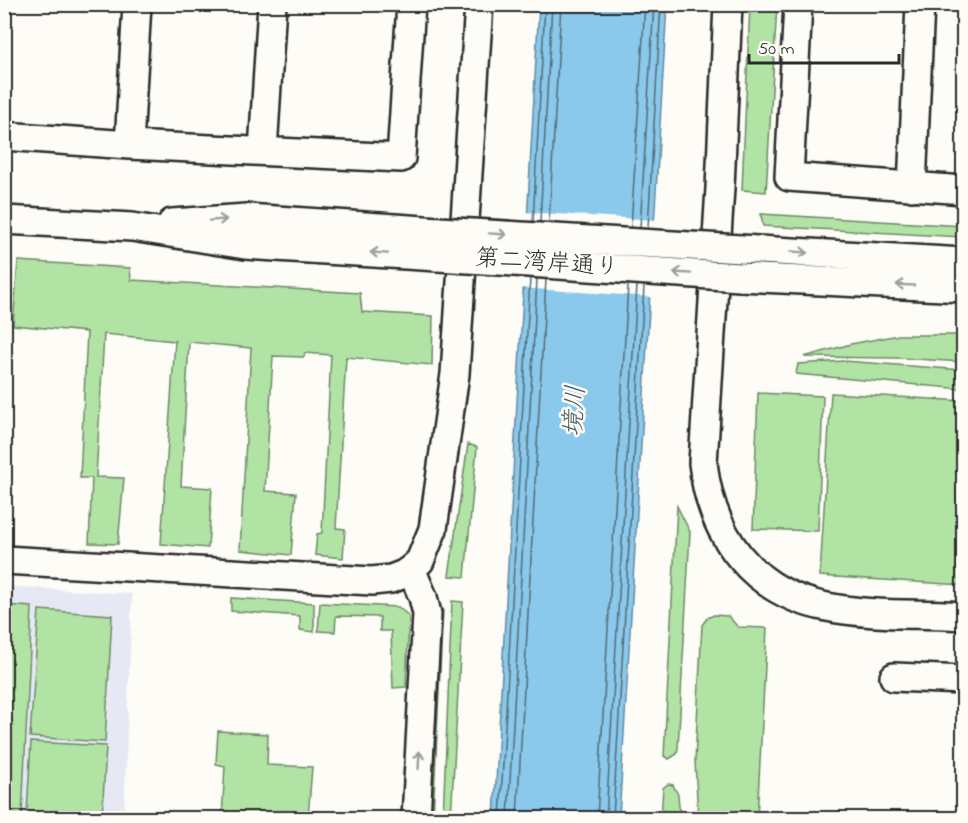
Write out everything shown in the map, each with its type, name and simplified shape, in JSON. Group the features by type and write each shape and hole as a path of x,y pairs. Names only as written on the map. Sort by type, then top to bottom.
{"street":[{"path":"129,145 137,4"},
{"path":"263,151 272,4"},
{"path":"4,136 129,145 401,158 411,4"},
{"path":"4,560 372,581 391,579 404,574 420,561 433,529 455,374 479,4"},
{"path":"728,4 720,188 703,463 705,483 716,521 741,559 762,578 804,601 857,611 963,616"},
{"path":"798,4 789,177 963,190"},
{"path":"912,187 920,4"},
{"name":"第二湾岸通り","path":"132,227 247,218 963,262"},
{"name":"第二湾岸通り","path":"4,220 132,227 245,245 740,277 963,288"},
{"path":"411,569 423,597 427,614 416,819"},
{"path":"894,676 963,680"}],"shaded area":[{"path":"4,586 132,594 124,818 5,818"}],"green space":[{"path":"750,5 777,5 766,192 742,190"},
{"path":"761,214 963,226 963,237 763,226"},
{"path":"18,261 130,268 131,280 360,293 362,312 433,316 432,365 346,357 336,528 345,529 343,558 315,555 317,534 322,533 331,355 305,353 304,357 273,356 265,491 296,493 291,555 240,550 251,348 189,342 181,486 212,488 208,548 161,544 175,341 104,334 96,477 124,478 118,544 89,543 92,478 80,478 87,332 13,325"},
{"path":"899,335 963,335 963,362 900,358 804,357 851,344"},
{"path":"844,361 963,370 963,389 796,374 798,364"},
{"path":"758,393 823,396 818,531 753,529"},
{"path":"831,393 963,401 963,585 820,576"},
{"path":"468,444 477,447 465,577 449,576"},
{"path":"677,506 690,532 678,748 677,754 669,759 664,756"},
{"path":"231,598 314,603 314,632 300,630 300,616 231,611"},
{"path":"452,601 463,602 451,818 443,818"},
{"path":"320,603 398,607 409,616 406,687 393,688 391,631 380,631 380,617 336,616 335,632 318,631"},
{"path":"433,604 443,609 433,818 421,818"},
{"path":"5,605 32,607 22,816 5,815"},
{"path":"39,610 112,615 105,742 30,737"},
{"path":"714,615 728,616 738,627 767,628 757,818 698,818 695,761 702,625 707,618"},
{"path":"218,731 268,734 267,765 312,767 308,818 222,818 225,766 216,764"},
{"path":"31,742 106,746 102,818 27,813"},
{"path":"668,784 673,785 678,795 680,818 661,818 663,788"}],"water":[{"name":"境川","path":"539,5 667,5 619,818 494,818"}],"pier":[{"path":"524,212 657,220 653,297 520,288"}]}
